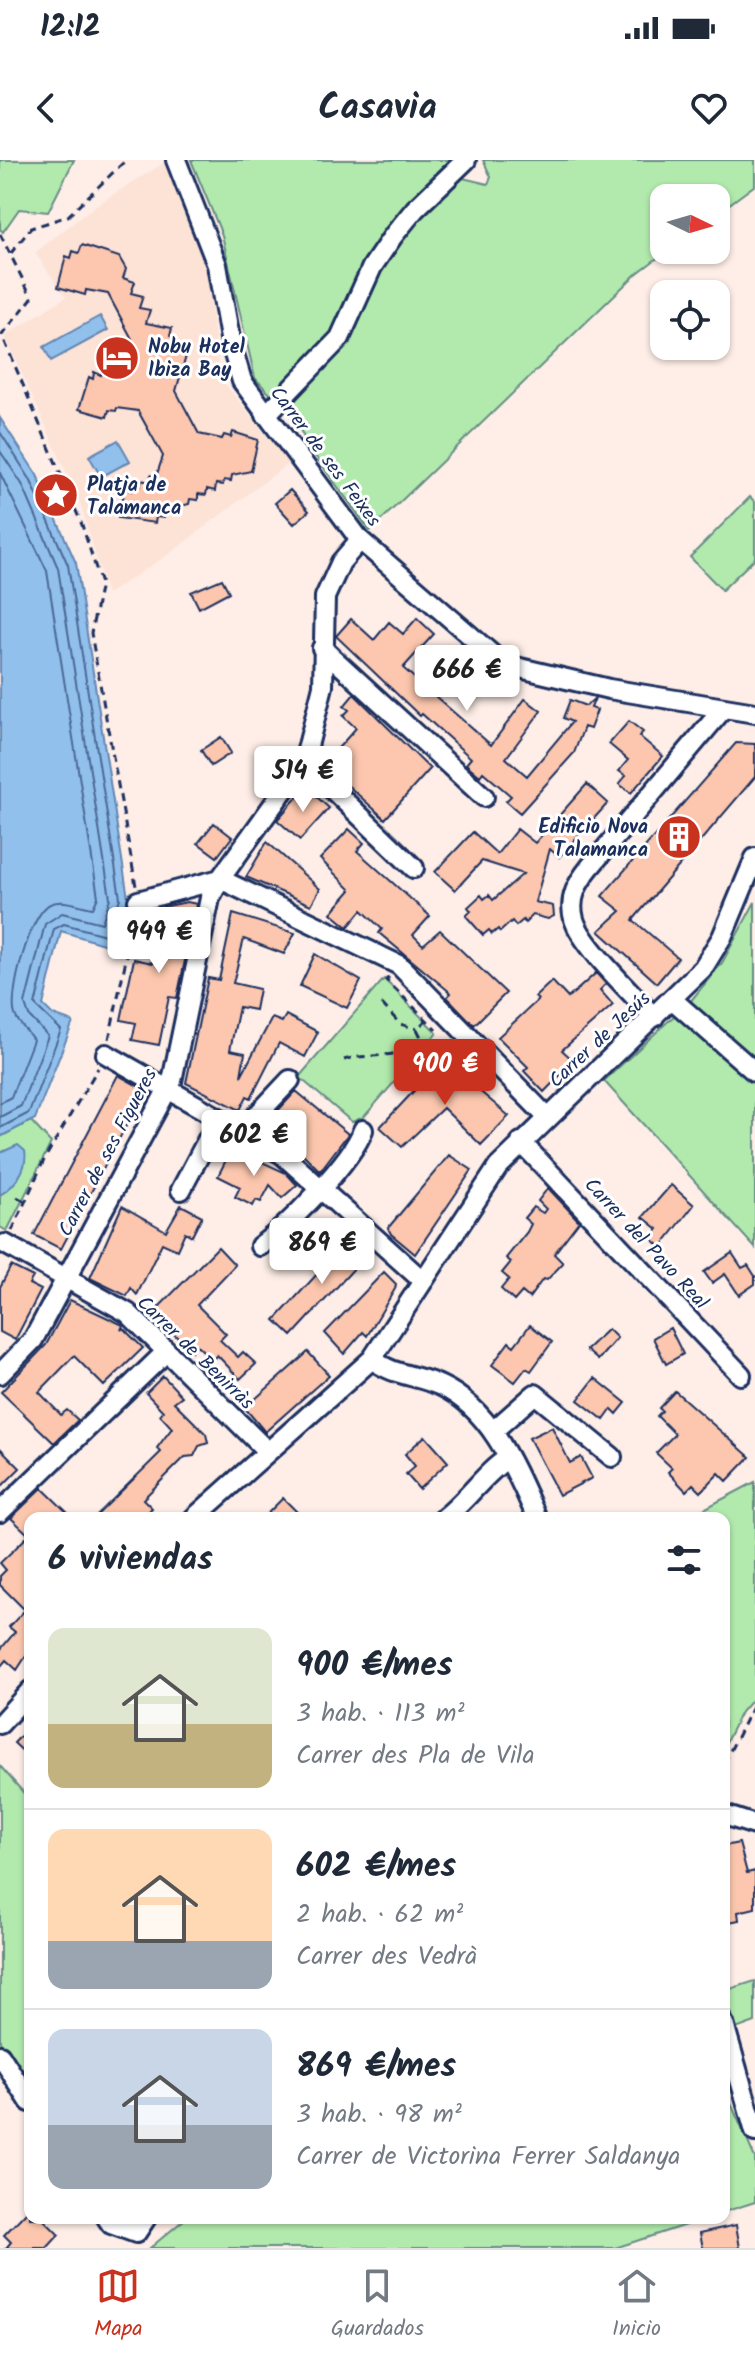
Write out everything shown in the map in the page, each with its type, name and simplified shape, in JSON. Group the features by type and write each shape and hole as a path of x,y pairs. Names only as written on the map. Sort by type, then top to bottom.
{"street":[{"name":"Carrer de ses Feixes","path":"176,160 217,265 231,344 242,381 360,540 503,664 609,689 755,713"},
{"path":"266,415 340,338 372,267 393,236 466,160"},
{"name":"Carrer de ses Figueres","path":"0,1374 33,1340 167,1089 210,898 220,879 304,762 323,686 325,597 341,562 360,540"},
{"path":"322,648 484,797"},
{"path":"654,1017 581,935 573,918 573,899 577,883 723,709"},
{"path":"304,762 414,868"},
{"name":"Carrer de Jesús","path":"201,1512 372,1359 498,1167 703,968 722,937 755,858"},
{"path":"138,901 220,879 399,965 547,1117"},
{"path":"673,1000 755,1072"},
{"path":"106,1054 282,1154 423,1281"},
{"path":"242,1131 290,1080"},
{"path":"181,1190 219,1118"},
{"path":"260,1246 320,1187 358,1144 363,1130"},
{"name":"Carrer del Pavo Real","path":"521,1142 741,1375"},
{"name":"Carrer de Benirràs","path":"5,1244 128,1313 267,1451"},
{"path":"0,1512 166,1352"},
{"path":"372,1359 390,1371 436,1384 457,1394 493,1431 534,1512"},
{"path":"493,1431 535,1394 612,1457"},
{"path":"451,1512 476,1490 495,1466 508,1458"},
{"path":"0,1724 24,1698"},
{"path":"730,1817 755,1825"},
{"path":"730,2045 755,2132"},
{"path":"0,2055 24,2093"},
{"path":"111,2224 136,2233 142,2224"}],"path":[{"path":"11,253 31,228 68,216 126,160"},
{"path":"0,234 32,298 2,335 82,525 101,584 91,633 138,901 106,1054 45,1158 5,1244"},
{"path":"344,1060 379,1058 410,1047 421,1037 417,1029 400,1024 382,1004"},
{"path":"417,1029 426,1020"},
{"path":"17,1197 26,1202"},
{"path":"730,1751 755,1701"}],"shaded area":[{"name":"Nobu Hotel Ibiza Bay","path":"167,161 207,275 220,378 289,463 169,554 107,594 80,502 5,336 66,297 35,253 95,206"}],"green space":[{"path":"0,160 74,160 48,212 19,209 3,232 0,229"},
{"path":"191,160 458,160 412,205 336,334 280,395 270,394 255,378 222,235"},
{"path":"483,160 755,160 755,185 730,204 730,184 650,184 650,264 370,531 308,446 290,409 389,253 419,214 463,178 488,184 491,177"},
{"path":"750,497 755,502 755,558 722,590 690,557"},
{"path":"755,902 755,1061 689,1003 722,963"},
{"path":"384,979 437,1033 364,1117 352,1122 299,1077"},
{"path":"677,1013 755,1079 755,1248 604,1081"},
{"path":"31,1121 51,1143 7,1231 0,1227 0,1137"},
{"path":"755,1482 755,1696 741,1712 730,1734 730,1512 702,1510"},
{"path":"0,1766 24,1793 24,2081 0,2042"},
{"path":"755,1981 755,2022 736,2029 730,2010 730,1989"},
{"path":"730,2101 755,2158 755,2202 730,2210"},
{"path":"179,2224 689,2224 615,2248 150,2248"}],"water":[{"path":"100,316 108,330 51,361 44,347"},
{"path":"0,418 37,475 76,563 128,898 116,948 61,931 43,1005 53,1015 73,1022 35,1119 0,1137"},
{"path":"118,440 130,461 101,477 89,456"},
{"path":"18,1145 25,1151 22,1170 11,1187 0,1195 0,1153"}],"building":[{"path":"82,245 119,257 126,269 123,278 135,282 131,293 143,296 139,308 150,310 146,323 172,328 170,336 176,339 174,346 181,348 179,354 186,356 176,391 199,434 222,439 224,435 231,437 233,432 258,440 251,471 232,475 231,481 216,484 215,491 207,489 206,495 198,494 198,500 190,499 189,504 173,508 173,513 165,513 164,518 156,517 155,523 118,518 125,489 132,491 134,485 140,486 142,480 149,482 151,475 156,477 163,456 138,411 117,408 116,411 109,410 107,417 79,409 89,377 93,379 94,372 101,375 103,367 110,369 112,362 118,365 120,358 127,361 132,339 108,294 86,290 85,295 58,287 66,256 71,258 73,251 79,253"},
{"path":"290,490 309,511 294,524 275,503"},
{"path":"222,579 229,592 199,608 191,592"},
{"path":"417,618 434,634 403,668 491,745 525,699 541,711 506,758 527,776 572,722 563,718 570,700 586,706 595,698 591,708 597,710 590,729 584,727 574,753 520,813 506,801 511,796 483,772 480,776 466,764 471,758 422,714 420,716 336,636 351,619 374,640 389,622 403,634"},
{"path":"354,694 430,769 385,819 324,764 356,728 343,716 349,710 344,706"},
{"path":"629,721 643,732 639,736 663,756 631,793 619,784 626,776 619,771 628,760 609,744"},
{"path":"221,737 231,753 211,766 201,750"},
{"name":"Edificio Nova Talamanca","path":"736,743 755,744 755,777 633,920 678,958 657,983 599,931 621,911 602,896"},
{"path":"587,784 608,803 559,857 550,849 535,902 553,906 554,916 548,919 533,915 525,923 523,920 516,926 512,921 500,932 498,929 492,934 489,930 483,935 466,916 471,911 468,907 481,895 484,899 489,895 493,900 523,874 482,861 455,890 435,872 473,832 497,854 517,829 535,843"},
{"path":"306,787 329,808 300,840 277,820"},
{"path":"214,823 232,837 217,857 198,843"},
{"path":"349,829 364,843 357,851 430,916 413,935 423,945 440,930 506,993 474,1025 447,997 451,993 379,933 382,929 362,910 348,927 331,913 351,890 320,859"},
{"path":"267,842 320,889 311,905 246,877"},
{"path":"187,902 197,904 177,998 169,997 159,1045 132,1040 136,1023 121,1020 134,959 153,963 163,907"},
{"path":"233,914 295,933 284,954 244,939 233,983 259,989 255,1010 239,1007 230,1050 245,1053 241,1076 272,1018 282,1022 286,1015 318,1032 305,1057 279,1043 251,1098 247,1096 240,1110 186,1083 208,978 219,980"},
{"path":"315,954 361,981 347,1008 300,986"},
{"path":"596,973 606,984 600,990 613,1005 562,1050 574,1061 544,1092 524,1071 528,1067 498,1037 538,1000 535,997 552,981 568,998"},
{"path":"443,1060 509,1116 481,1145 443,1108 402,1147 380,1127"},
{"path":"118,1075 145,1090 61,1249 34,1235"},
{"path":"296,1091 348,1134 320,1171 293,1144 264,1126"},
{"path":"232,1148 286,1173 297,1185 282,1198 270,1185 261,1202 256,1200 253,1206 235,1197 240,1187 218,1176"},
{"path":"449,1155 472,1170 415,1254 388,1228"},
{"path":"671,1185 694,1205 661,1247 651,1238 658,1229 643,1217"},
{"path":"548,1188 579,1221 554,1254 563,1263 547,1280 543,1279 529,1298 522,1292 514,1301 501,1289 509,1279 502,1273 511,1262 506,1258 531,1224 524,1218 533,1207 543,1213 546,1209 538,1201"},
{"path":"181,1205 202,1216 192,1236 185,1232 177,1250 162,1243 137,1295 131,1288 127,1296 90,1278 122,1206 166,1231"},
{"path":"352,1236 369,1252 292,1336 275,1320"},
{"path":"218,1247 235,1265 197,1305 226,1334 220,1340 238,1357 243,1352 256,1364 240,1379 217,1355 212,1360 197,1345 191,1351 153,1313"},
{"path":"732,1253 742,1268 748,1265 755,1276 755,1284 739,1295 725,1274 712,1283 704,1272"},
{"path":"11,1266 33,1277 29,1284 41,1290 15,1340 0,1332 0,1287"},
{"path":"384,1272 396,1284 395,1289 367,1336 363,1332 344,1354 325,1333"},
{"path":"70,1300 123,1325 121,1330 123,1328 143,1348 104,1386 74,1356 39,1392 61,1415 67,1410 78,1420 54,1443 1,1392 46,1345"},
{"path":"530,1325 552,1342 531,1371 526,1368 515,1382 492,1365 509,1342 514,1346"},
{"path":"670,1328 683,1354 666,1364 653,1338"},
{"path":"608,1329 617,1338 598,1360 586,1350"},
{"path":"308,1352 329,1375 265,1432 245,1408"},
{"path":"163,1376 182,1396 174,1402 206,1434 208,1443 199,1446 194,1456 185,1457 143,1499 152,1508 148,1512 100,1512 161,1452 157,1448 172,1428 160,1415 163,1411 146,1393"},
{"path":"595,1378 626,1403 617,1414 612,1409 604,1420 578,1400"},
{"path":"675,1391 750,1457 727,1481 719,1473 701,1492 693,1484 686,1491 668,1472 672,1468 656,1453 675,1434 657,1416 662,1411 659,1408"},
{"path":"552,1427 570,1463 581,1457 592,1478 559,1495 529,1438"},
{"path":"425,1436 448,1462 419,1489 406,1474 415,1466 405,1454"},
{"path":"0,1448 20,1468 0,1488"},
{"path":"42,1488 67,1512 24,1512 24,1530 11,1518"},
{"path":"283,1498 297,1512 269,1512"},
{"path":"24,1540 24,1609 0,1585 0,1576 6,1570 0,1563"},
{"path":"24,1611 24,1659 17,1670 6,1660 0,1667 0,1650 15,1632 9,1627"},
{"path":"24,1732 24,1752 14,1743"},
{"path":"739,1843 747,1873 755,1871 755,1908 738,1912 739,1920 730,1922 730,1845"},
{"path":"24,2214 24,2224 48,2224 59,2235 47,2248 6,2248 11,2242 4,2235"},
{"path":"736,2225 740,2248 703,2248 700,2233"}],"place":[{"name":"Nobu Hotel Ibiza Bay","path":"117,358"},
{"name":"Platja de Talamanca","path":"56,495"},
{"name":"Edificio Nova Talamanca","path":"679,837"}]}
